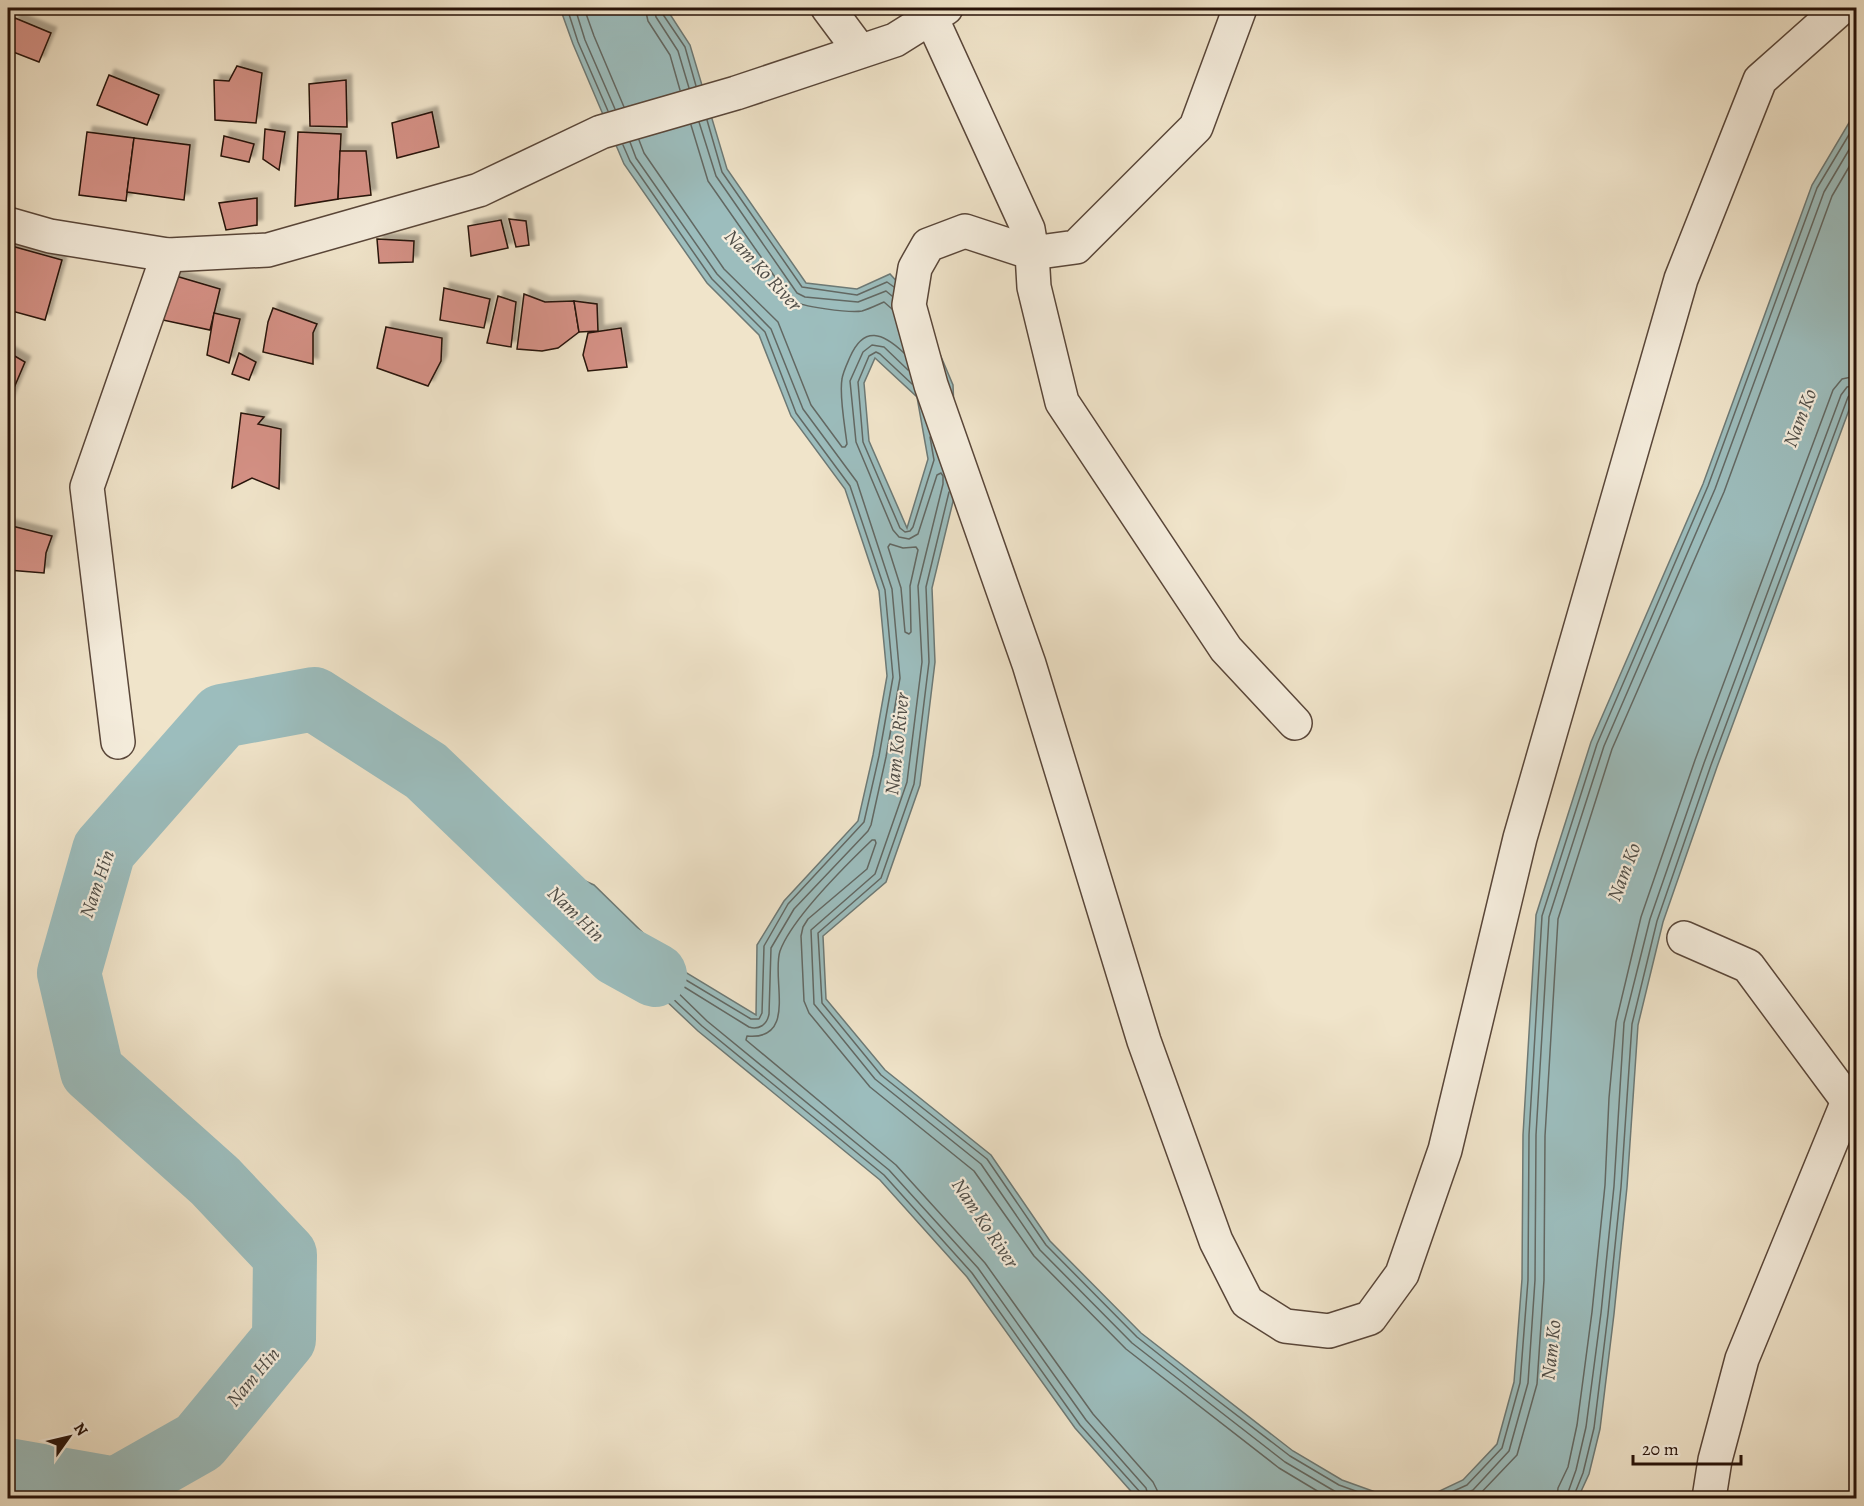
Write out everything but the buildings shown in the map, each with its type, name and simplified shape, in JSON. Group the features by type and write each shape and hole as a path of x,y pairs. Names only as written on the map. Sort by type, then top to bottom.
{"street":[{"path":"828,8 860,51"},
{"path":"1240,8 1196,127 1076,247 1032,253 965,231 928,245 915,268 909,305 931,385 1029,664 1144,1041 1216,1242 1247,1302 1285,1326 1329,1331 1370,1318 1402,1274 1445,1150 1520,838 1682,279 1760,80 1841,8"},
{"path":"8,224 50,236 168,255 268,250 479,190 601,132 736,93 895,40 938,12 1028,229 1034,287 1062,402 1226,649 1295,723"},
{"path":"118,742 87,487 168,255"},
{"path":"1684,938 1748,966 1852,1104 1742,1359 1715,1460 1709,1498"}],"water":[{"name":"Nam Ko River","path":"560,8 666,8 690,45 727,169 806,283 857,289 890,274 920,307 953,385 957,485 932,588 935,662 920,785 886,882 823,936 826,999 885,1070 991,1155 1050,1241 1141,1333 1293,1451 1342,1480 1392,1498 1137,1498 1075,1428 967,1277 880,1180 698,1031 586,925 534,858 594,885 680,969 756,1015 757,945 784,901 858,821 887,676 879,591 845,489 791,416 759,335 707,283 624,164","holes":["875,358 917,397 928,459 907,528 869,441 864,383"]},
{"name":"Nam Ko","path":"1856,111 1856,391 1717,767 1663,922 1638,1025 1627,1187 1600,1429 1589,1474 1578,1498 1425,1498 1463,1480 1497,1444 1514,1382 1522,1279 1523,1135 1536,915 1591,742 1703,484 1812,185"}],"waterway":[{"name":"Nam Hin","path":"8,1470 116,1489 199,1442 284,1339 285,1255 215,1181 92,1071 69,973 104,850 222,716 314,699 426,771 617,954 655,975"}]}
